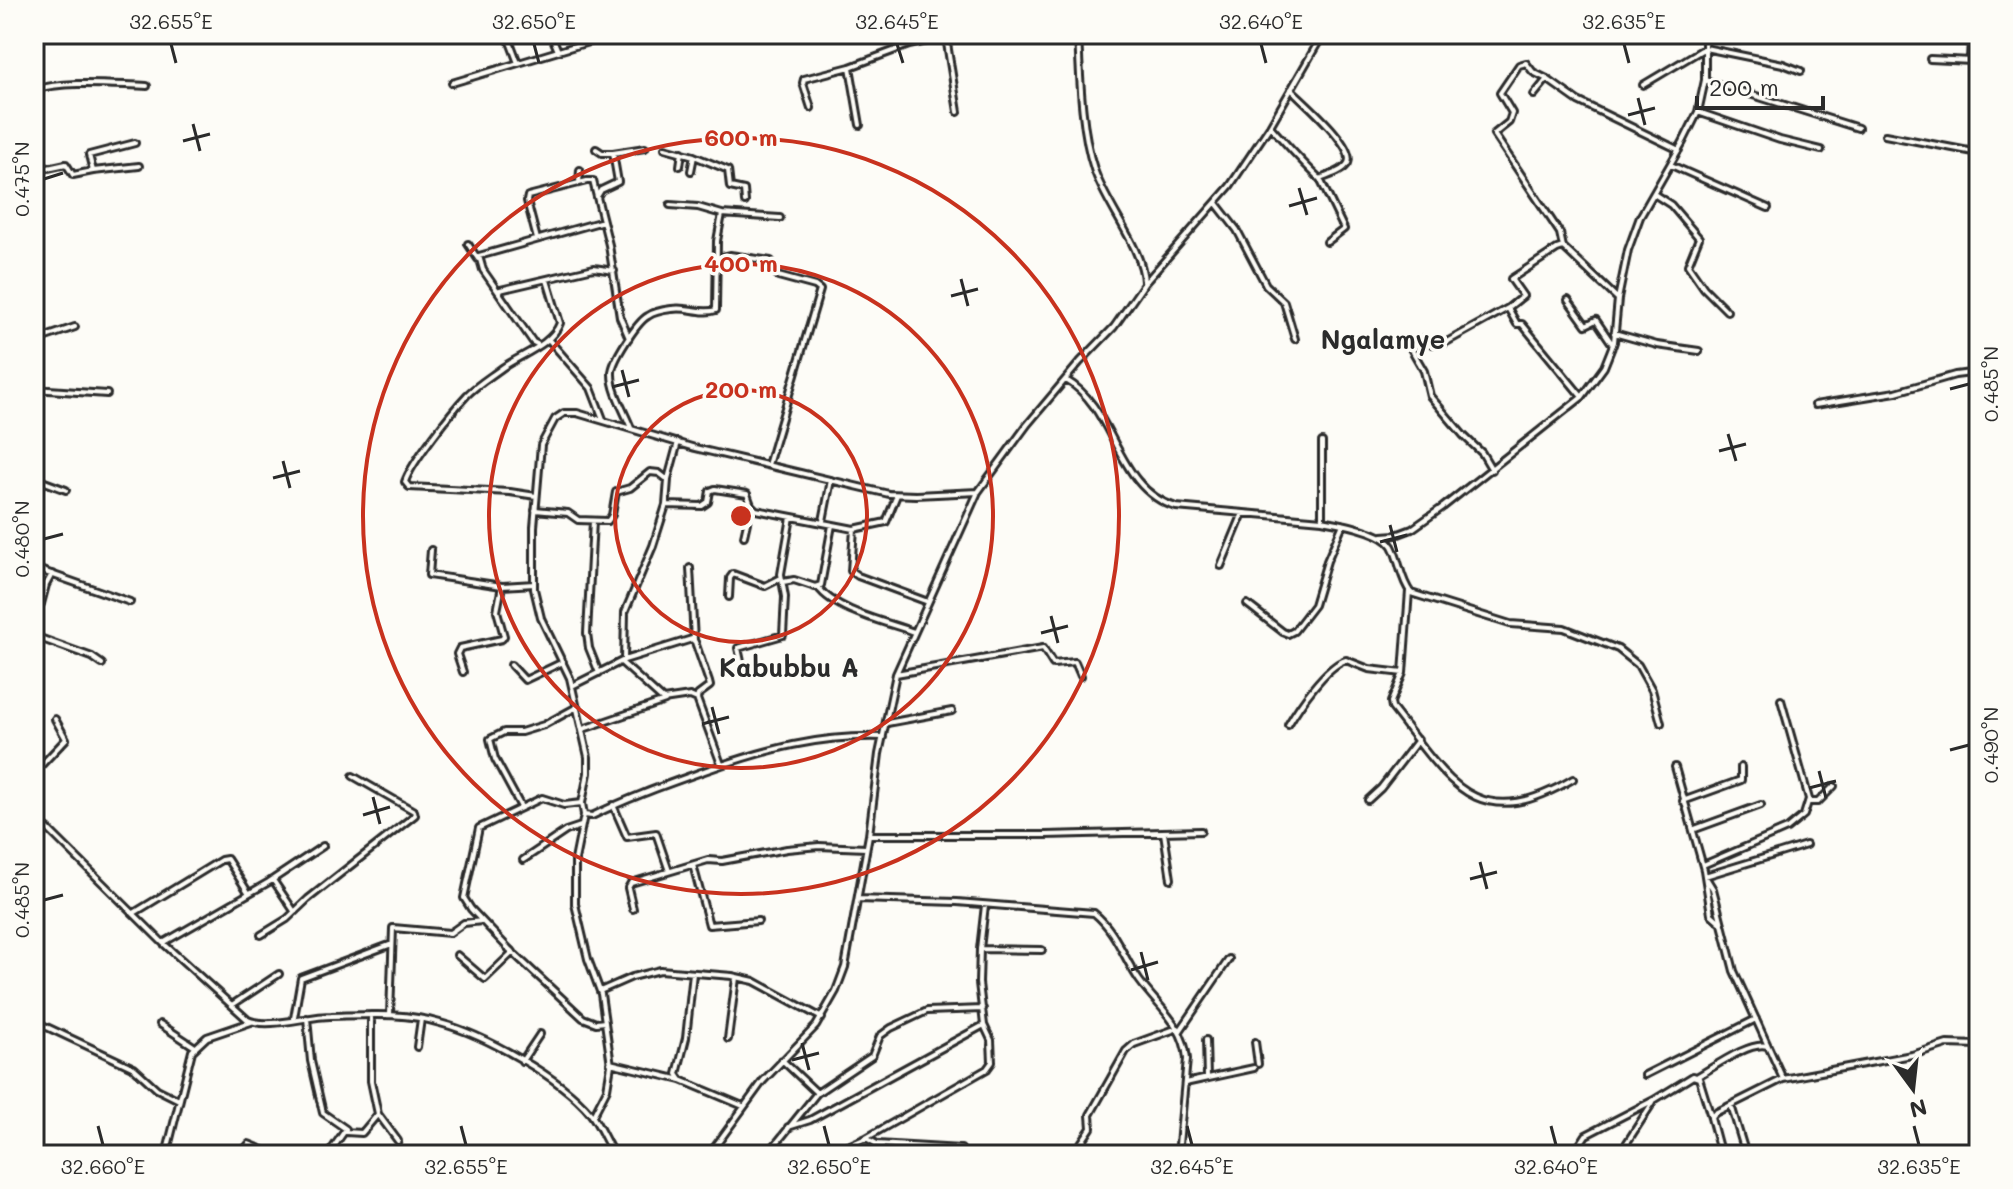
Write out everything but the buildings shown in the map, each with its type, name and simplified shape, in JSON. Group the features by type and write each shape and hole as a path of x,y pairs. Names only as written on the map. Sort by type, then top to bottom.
{"street":[{"path":"507,34 518,63"},
{"path":"551,34 558,51"},
{"path":"452,83 615,34"},
{"path":"811,108 804,79 850,67 917,43 959,34"},
{"path":"1078,34 1087,136 1093,168 1138,259 1144,284"},
{"path":"709,1155 743,1106 782,1060 810,1034 836,991 845,967 858,899 896,674 978,492 1015,441 1087,354 1114,327 1144,284 1240,173 1323,34"},
{"path":"1379,536 1396,535 1412,529 1492,470 1582,397 1604,367 1613,345 1628,250 1640,217 1698,112 1705,80 1705,34"},
{"path":"1930,59 1974,63 1974,36 1959,40 1948,34"},
{"path":"946,37 958,112"},
{"path":"1643,85 1705,48 1783,64 1801,71"},
{"path":"1618,299 1563,247 1560,233 1494,134 1509,122 1512,113 1500,93 1519,65 1526,63 1533,72 1578,101 1679,150"},
{"path":"850,67 860,125"},
{"path":"1534,95 1547,79"},
{"path":"1705,80 1858,128"},
{"path":"34,90 64,83 79,86 147,86"},
{"path":"1291,89 1347,146 1350,154 1345,167 1320,179"},
{"path":"1698,112 1780,140 1821,150"},
{"path":"1270,126 1289,150 1305,161 1320,179 1344,229 1327,242"},
{"path":"1885,135 1979,153"},
{"path":"93,171 89,155 135,143"},
{"path":"596,149 602,153 613,153 645,148"},
{"path":"665,148 728,170 730,187 744,190 745,202"},
{"path":"680,166 682,152"},
{"path":"598,195 601,190 618,182 613,153"},
{"path":"691,171 694,156"},
{"path":"34,171 66,164 73,175 139,166"},
{"path":"1671,165 1768,208"},
{"path":"579,183 580,170"},
{"path":"537,239 527,198 593,181 614,271 620,317 629,338"},
{"path":"1654,194 1671,205 1699,238 1688,265 1704,288 1727,311"},
{"path":"1216,203 1237,230 1266,285 1284,302 1295,339"},
{"path":"670,205 698,207 722,214 780,218"},
{"path":"631,428 611,374 614,365 642,321 658,311 679,308 708,312 716,310 716,258 722,214"},
{"path":"478,259 483,253 603,221"},
{"path":"468,244 533,342 539,344"},
{"path":"1492,470 1482,453 1430,396 1424,371 1409,345 1425,338 1432,344 1443,344 1508,308 1523,296 1511,279 1563,247"},
{"path":"716,258 730,255 771,261 778,276 820,290 768,465"},
{"path":"499,289 503,291 594,268 614,271"},
{"path":"536,496 409,487 405,482 413,465 468,394 549,340 560,323 547,280"},
{"path":"1568,300 1586,325 1596,320 1613,345"},
{"path":"1508,308 1517,324 1522,324 1582,397"},
{"path":"34,341 75,327"},
{"path":"1614,333 1657,345 1699,351"},
{"path":"549,340 591,388 604,420"},
{"path":"1815,405 1896,392 1955,375 1979,372"},
{"path":"1066,380 1082,393 1128,467 1144,490 1154,498 1176,507 1343,524 1379,536 1391,546 1409,591 1403,673 1391,702 1392,708 1434,762 1461,790 1493,804 1552,791 1573,779"},
{"path":"34,389 107,394"},
{"path":"593,1116 607,1089 610,1063 600,991 588,959 575,904 575,860 589,765 572,686 538,610 534,584 535,510 541,445 555,419 571,412 768,465 897,495 978,492"},
{"path":"665,701 625,662 625,612 653,546 666,505 668,480 678,442"},
{"path":"1322,442 1322,520"},
{"path":"535,510 568,513 574,520 610,520 616,492 630,488 650,472 659,473 668,480"},
{"path":"34,478 66,490"},
{"path":"822,522 831,480"},
{"path":"666,505 702,506 708,502 710,491 715,489 747,494 756,510 854,529 886,522 897,495"},
{"path":"744,536 751,505"},
{"path":"1221,566 1243,512"},
{"path":"742,666 738,648 782,637 785,597 782,580 791,517"},
{"path":"593,521 587,633 599,673"},
{"path":"1247,604 1283,632 1288,634 1294,631 1314,605 1327,561 1343,524"},
{"path":"818,587 823,577 832,525"},
{"path":"854,529 851,571 928,602"},
{"path":"1391,546 1396,535"},
{"path":"431,550 429,575 502,586 534,584"},
{"path":"34,568 130,602"},
{"path":"583,729 665,701 699,696 708,688 709,682 694,640 690,568"},
{"path":"41,604 52,574"},
{"path":"729,597 733,574 765,586 782,580 794,580 818,587 845,607 914,632"},
{"path":"463,672 457,654 460,648 504,636 497,611 502,586"},
{"path":"1409,591 1510,624 1564,628 1618,649 1638,665 1652,690 1661,723"},
{"path":"34,636 92,657 102,664"},
{"path":"572,686 625,662 689,639 694,640"},
{"path":"896,674 1043,648 1053,664 1075,662 1081,676"},
{"path":"1288,725 1311,692 1338,662 1346,660 1369,669 1403,673"},
{"path":"511,665 525,680 563,662"},
{"path":"699,696 721,765"},
{"path":"1703,865 1787,829 1804,815 1809,802 1781,700"},
{"path":"521,807 495,759 490,739 504,732 521,732 544,725 577,707"},
{"path":"886,723 952,711"},
{"path":"34,773 66,739 55,719"},
{"path":"584,815 592,816 655,787 789,744 819,738 883,737"},
{"path":"1368,800 1418,740"},
{"path":"34,756 41,765"},
{"path":"1675,767 1705,876 1713,889 1734,971 1783,1079"},
{"path":"1683,801 1741,780 1741,767"},
{"path":"261,935 287,919 415,815 414,811 353,776"},
{"path":"1809,802 1818,802 1834,786"},
{"path":"582,803 564,805 542,798 485,824 477,834 464,898 482,921 583,1018 596,1023 605,1022"},
{"path":"613,805 627,837 656,833 669,871"},
{"path":"1695,829 1761,805"},
{"path":"34,822 48,829 163,943 251,1022"},
{"path":"523,860 562,833 581,826"},
{"path":"869,835 1201,831"},
{"path":"1164,833 1171,879"},
{"path":"1705,876 1806,845"},
{"path":"163,943 323,846"},
{"path":"633,909 629,886 708,860 722,861 819,846 866,848"},
{"path":"134,913 221,860 227,859 248,892"},
{"path":"693,865 709,925 758,921"},
{"path":"273,879 294,911"},
{"path":"858,899 985,904 1094,913 1116,937 1139,980 1179,1029 1186,1043 1178,1155"},
{"path":"827,1155 866,1138 987,1069 992,1062 991,1040 984,1025 979,983 985,904"},
{"path":"390,1015 393,928 450,933 464,923 482,921"},
{"path":"294,1019 301,978 392,944"},
{"path":"980,949 1042,950"},
{"path":"457,955 485,979 513,952"},
{"path":"1073,1155 1091,1128 1090,1115 1126,1051 1134,1044 1179,1029 1229,959"},
{"path":"600,991 657,970 736,978 754,981 822,1018"},
{"path":"676,1076 686,1038 693,973"},
{"path":"232,1005 279,974"},
{"path":"728,1039 736,978"},
{"path":"767,1155 817,1093 872,1056 880,1036 916,1014 927,1011 983,1009"},
{"path":"371,1015 371,1081 378,1114 398,1141"},
{"path":"166,1155 188,1062 195,1047 207,1037 251,1022 265,1024 294,1019 371,1015 421,1019 448,1025 506,1051 558,1084 593,1116 614,1155"},
{"path":"307,1018 311,1061 323,1113 343,1126 345,1132"},
{"path":"417,1047 421,1019"},
{"path":"1645,1075 1756,1019"},
{"path":"34,1021 134,1068 157,1089 179,1100"},
{"path":"160,1024 195,1047"},
{"path":"787,1128 810,1120 984,1025"},
{"path":"522,1061 540,1034"},
{"path":"1206,1040 1207,1078"},
{"path":"1185,1083 1256,1066 1255,1042"},
{"path":"1573,1155 1586,1135 1654,1100 1688,1078 1698,1076 1750,1047 1760,1044 1769,1048"},
{"path":"1711,1118 1715,1113 1783,1079 1912,1055 1947,1044 1979,1045"},
{"path":"782,1060 817,1093"},
{"path":"610,1063 676,1076 743,1106"},
{"path":"1698,1076 1719,1148 1716,1155"},
{"path":"1619,1155 1654,1100"},
{"path":"1731,1105 1746,1155"},
{"path":"345,1132 362,1133 378,1114"},
{"path":"328,1155 345,1132"},
{"path":"866,1138 877,1144 961,1149"},
{"path":"240,1155 249,1144 275,1155"},
{"path":"876,1155 877,1144"},
{"path":"771,1149 774,1155"}],"district":[{"name":"Ngalamye","path":"1383,340"},
{"name":"Kabubbu A","path":"789,668"}]}
